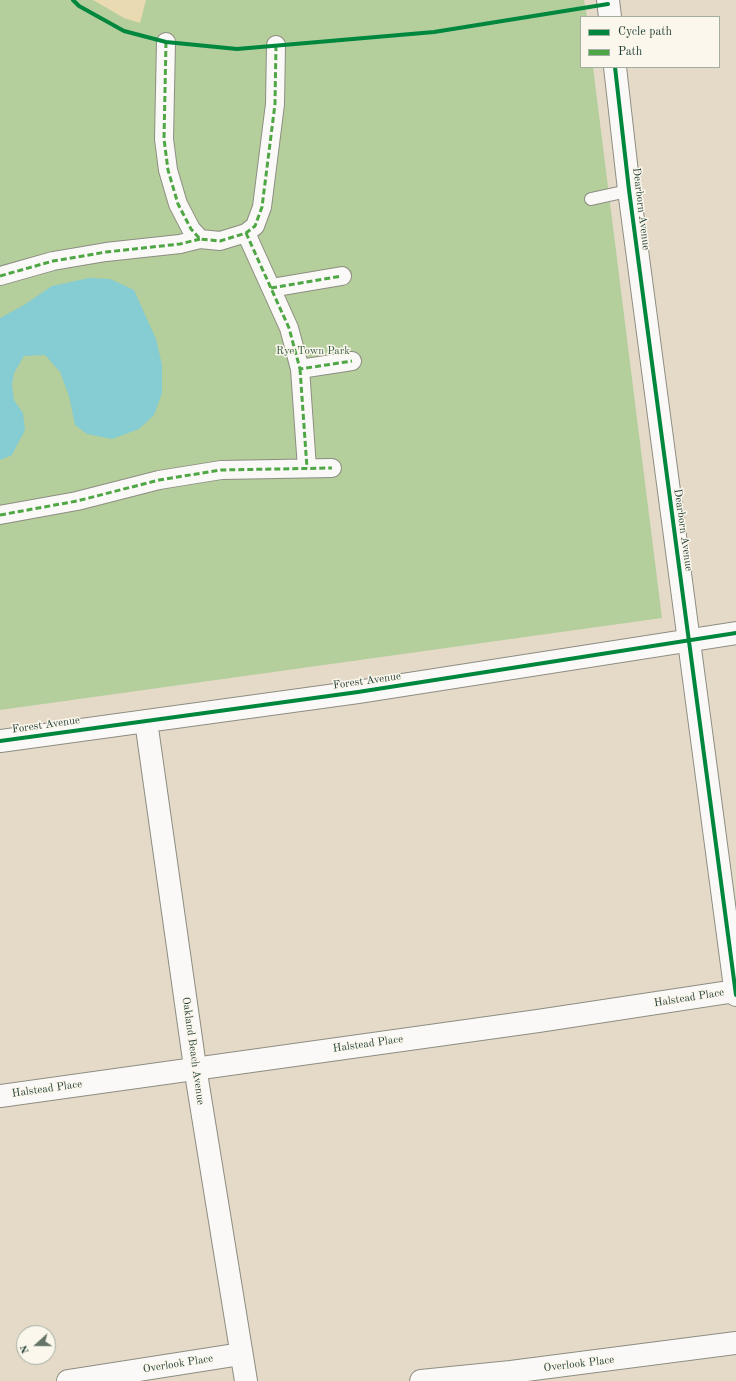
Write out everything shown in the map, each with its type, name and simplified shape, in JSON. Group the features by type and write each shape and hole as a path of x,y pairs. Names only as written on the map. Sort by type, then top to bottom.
{"street":[{"path":"608,0 610,16"},
{"path":"166,42 164,139 168,170 178,204 191,229 200,239"},
{"path":"0,276 53,261 121,250 180,244 200,239 220,241 246,233 255,226 262,207 275,104 276,45"},
{"name":"Dearborn Avenue","path":"615,68 629,190 688,640 729,889 736,995"},
{"path":"246,233 289,328 300,369 307,468"},
{"path":"271,288 342,276"},
{"path":"300,369 352,361"},
{"path":"0,515 77,501 159,480 222,470 332,468"},
{"name":"Forest Avenue","path":"0,741 358,692 736,633"},
{"name":"Oakland Beach Avenue","path":"146,721 195,1067 246,1381"},
{"name":"Halstead Place","path":"0,1096 195,1067 538,1021 736,991"},
{"name":"Overlook Place","path":"421,1381 511,1377 736,1344"},
{"name":"Overlook Place","path":"68,1381 241,1354"}],"lane":[{"path":"591,199 629,190"}],"green space":[{"name":"Rye Town Park","path":"0,0 584,0 587,16 580,16 580,68 593,68 662,618 0,710"}],"sand":[{"path":"93,0 146,0 140,23 124,18"}],"water":[{"path":"89,278 110,279 134,290 156,339 162,365 162,393 154,415 139,429 112,439 87,434 75,425 69,396 60,372 45,355 24,356 14,373 12,385 14,400 23,413 25,430 12,455 0,460 0,318 24,305 52,286"}],"marked path":[{"path":"166,42 164,139 168,170 178,204 191,229 200,239 220,241 246,233 255,226 262,207 275,104 276,45"},
{"path":"246,233 289,328 300,369 352,361"},
{"path":"0,276 53,261 106,252 180,244 200,239"},
{"path":"271,288 342,276"},
{"path":"300,369 307,468"},
{"path":"0,515 77,501 159,480 221,470 332,468"}],"cycle path":[{"path":"73,0 79,6 124,31 166,42 237,49 434,32 608,4"},
{"path":"615,68 629,190 736,995"},
{"path":"0,741 358,692 736,633"}]}
